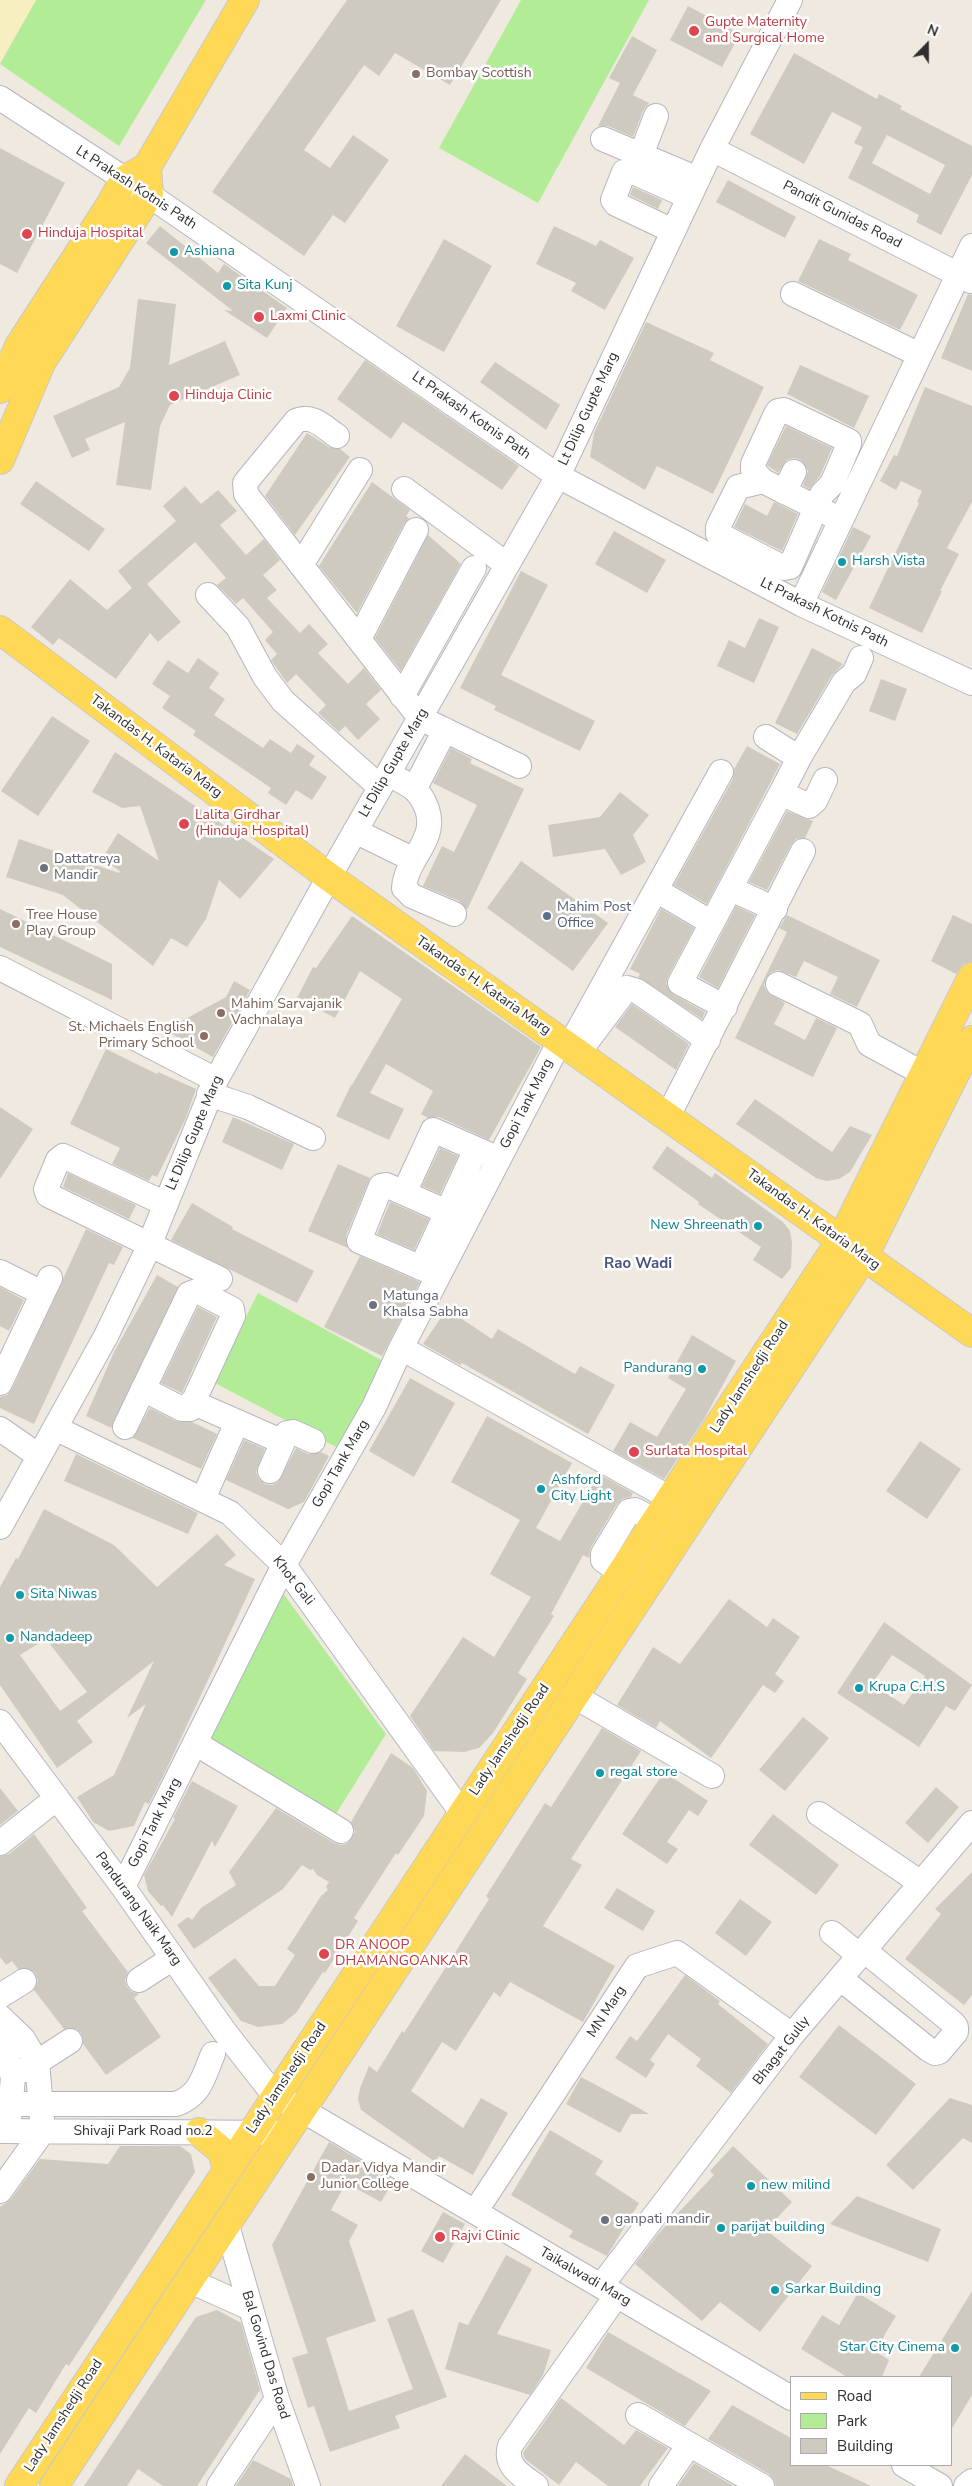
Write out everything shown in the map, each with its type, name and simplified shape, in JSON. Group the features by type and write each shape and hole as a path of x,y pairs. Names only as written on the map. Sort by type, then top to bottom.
{"main road":[{"path":"0,390 20,346 109,207 135,174 245,0"},
{"path":"0,460 42,363 149,195 135,174"},
{"name":"Takandas H. Kataria Marg","path":"0,630 329,877 972,1333"},
{"path":"0,651 30,652"},
{"name":"Lady Jamshedji Road","path":"19,2486 841,1240 972,977"},
{"name":"Lady Jamshedji Road","path":"54,2486 226,2222 302,2110 864,1256 972,1040"},
{"path":"188,2132 222,2151 227,2170"}],"street":[{"name":"Lt Dilip Gupte Marg","path":"0,1527 106,1336 160,1202 212,1087 506,564 558,476 666,228 712,149 790,0"},
{"name":"Lt Prakash Kotnis Path","path":"0,98 135,174"},
{"path":"641,155 656,116"},
{"path":"603,139 641,155 687,189"},
{"name":"Pandit Gunidas Road","path":"712,149 965,278"},
{"path":"666,228 616,204 613,200 624,172 631,171 687,189"},
{"name":"Lt Prakash Kotnis Path","path":"149,195 558,476 801,604 972,683"},
{"path":"801,604 920,355 965,278 972,246"},
{"path":"793,294 920,355"},
{"path":"763,481 753,470 752,464 778,411 784,410 814,435 848,442 849,444 832,484 824,491 816,507 790,567 787,568 718,534 718,527 738,487 763,481 789,482 816,507 841,520"},
{"path":"337,436 313,419 296,421 245,483 246,494 420,718 519,766"},
{"path":"300,564 360,470"},
{"path":"404,489 506,564"},
{"path":"359,640 416,530"},
{"path":"402,696 474,568"},
{"path":"208,595 238,627 266,677 283,701 384,780 415,788 422,795 431,823 404,882 406,892 454,914"},
{"path":"665,1010 799,758 844,682 854,674 862,658"},
{"path":"415,788 445,730"},
{"path":"766,737 799,758"},
{"path":"569,1047 721,772"},
{"path":"781,793 809,806 815,802 825,780"},
{"path":"355,831 414,860"},
{"path":"668,1116 725,1008 803,851"},
{"path":"731,888 775,909"},
{"path":"666,896 712,923"},
{"path":"0,968 212,1087 313,1138"},
{"path":"680,983 725,1008"},
{"path":"778,984 860,1024 869,1044 924,1074"},
{"path":"569,1047 627,988 632,988 708,1040"},
{"name":"Gopi Tank Marg","path":"123,1886 284,1564 374,1407 401,1348 430,1272 457,1217 499,1159 569,1047"},
{"path":"404,1193 433,1130 499,1159"},
{"path":"430,1272 358,1241 382,1184 457,1217 476,1149"},
{"path":"160,1202 63,1156 58,1160 46,1189 48,1195 220,1279"},
{"path":"0,1272 46,1285 8,1348 0,1383"},
{"path":"125,1427 143,1389 189,1294 197,1291 234,1312 192,1402 186,1410 143,1389"},
{"path":"401,1348 663,1510"},
{"path":"192,1402 283,1442"},
{"path":"203,1499 237,1422"},
{"name":"Khot Gali","path":"55,1428 230,1513 284,1564 462,1813"},
{"path":"0,1430 40,1456"},
{"path":"270,1471 287,1433 293,1432 313,1441"},
{"path":"574,1696 712,1776"},
{"name":"Pandurang Naik Marg","path":"0,1722 123,1886 224,2031 275,2096"},
{"path":"195,1743 341,1831"},
{"path":"0,1843 57,1798"},
{"path":"819,1814 921,1883"},
{"name":"Bhagat Gully","path":"536,2486 512,2468 507,2455 510,2446 609,2291 792,2035 972,1823"},
{"path":"832,1933 862,1954 884,1966 953,2023 956,2027 956,2032 939,2052 931,2052 841,1979"},
{"name":"MN Marg","path":"475,2212 637,1966 677,1953 792,2035"},
{"path":"139,1980 173,1958"},
{"path":"861,1995 884,1966"},
{"path":"0,1996 24,1981"},
{"path":"0,2191 43,2131 37,2062 23,2039 1,2019"},
{"path":"1,2019 4,2044 13,2078 5,2104 5,2131"},
{"path":"13,2078 70,2041"},
{"path":"5,2104 176,2104 190,2099 197,2092 213,2054"},
{"name":"Taikalwadi Marg","path":"275,2096 302,2110 790,2397"},
{"path":"176,2104 188,2132"},
{"name":"Shivaji Park Road no.2","path":"5,2131 286,2133"},
{"name":"Bal Govind Das Road","path":"226,2222 277,2399 308,2486"},
{"path":"188,2280 250,2308"},
{"path":"219,2486 277,2399"},
{"path":"638,2416 690,2445 746,2482"},
{"path":"661,2486 690,2445"},
{"path":"906,2466 940,2486"},
{"path":"966,2486 972,2480"}],"green space":[{"path":"36,0 206,0 119,146 0,64"},
{"path":"521,0 649,0 538,203 439,148"},
{"path":"258,1293 385,1362 342,1450 213,1382"},
{"path":"280,1589 386,1734 334,1817 208,1742"}],"sand":[{"path":"0,0 36,0 0,62"}],"building":[{"path":"347,0 501,0 450,85 395,53 379,76 364,65 304,150 330,168 353,135 389,160 345,223 333,215 304,256 212,192"},
{"path":"688,6 740,34 722,67 670,40"},
{"path":"632,36 657,50 633,95 649,103 643,111 633,137 608,126 598,126 620,83 609,78"},
{"path":"794,53 877,99 879,94 902,106 900,109 972,146 972,175 941,235 916,222 919,215 848,178 863,147 854,143 862,127 832,112 804,164 750,134","holes":["887,135 945,165 930,194 872,163"]},
{"path":"0,148 65,183 17,273 0,264"},
{"path":"728,180 796,217 785,238 716,202"},
{"path":"633,187 662,200 658,209 630,195"},
{"path":"160,226 218,273 224,264 287,308 267,338 224,310 233,311 146,243"},
{"path":"554,226 596,246 600,240 634,258 605,310 571,291 576,283 536,264"},
{"path":"444,239 492,266 444,352 396,326"},
{"path":"819,239 851,254 848,260 918,295 900,330 798,281"},
{"path":"968,294 972,295 972,371 941,358"},
{"path":"138,299 176,304 169,365 225,341 240,375 170,405 160,426 151,490 116,485 125,422 85,439 90,450 72,458 53,416 119,387 130,368"},
{"path":"646,322 714,353 710,360 764,387 713,494 657,466 645,490 590,457 594,433"},
{"path":"365,360 519,466 502,490 403,422 391,439 337,399"},
{"path":"495,362 560,405 546,430 480,382"},
{"path":"800,365 869,396 854,428 787,394"},
{"path":"925,387 972,406 972,502 947,548 959,554 940,591 942,591 922,633 869,608 919,503 917,502 922,491 901,481 896,490 880,481 894,455 897,456"},
{"path":"786,426 832,448 820,476 809,489 803,485 808,471 801,460 794,458 787,460 778,473 767,465"},
{"path":"307,433 329,447 340,449 350,457 295,535 265,496"},
{"path":"36,481 105,529 89,551 20,504"},
{"path":"372,482 410,510 406,516 409,518 404,524 357,613 319,566"},
{"path":"185,486 201,504 218,490 237,511 220,525 246,555 264,539 280,560 263,575 277,590 267,598 300,633 309,624 328,644 318,653 348,684 364,668 381,690 366,704 380,719 358,740 345,726 339,732 318,713 326,705 296,674 287,683 271,660 277,654 265,640 273,632 243,598 236,604 217,585 226,578 195,542 147,584 181,622 158,642 150,633 116,679 59,638 53,645 31,627 70,579 107,610 132,588 118,571 176,521 163,506"},
{"path":"774,502 798,514 782,551 734,527 745,504 767,516"},
{"name":"Harsh Vista","path":"853,527 871,536 836,600 822,592"},
{"path":"614,531 666,560 647,593 595,564"},
{"path":"428,535 461,564 401,671 375,638"},
{"path":"521,571 548,585 501,675 595,721 580,751 494,710 496,706 460,688"},
{"path":"759,618 779,627 754,683 717,666 729,640 745,648"},
{"path":"812,648 843,664 832,675 797,734 775,723"},
{"path":"198,658 219,673 209,688 225,699 214,715 263,748 270,739 291,753 297,744 315,756 309,765 327,777 312,800 296,790 286,805 268,793 271,788 193,735 196,731 162,708 170,696 152,684 168,660 188,673"},
{"path":"881,679 907,689 895,721 869,711"},
{"path":"52,716 90,741 38,816 1,791"},
{"path":"747,746 780,764 707,904 674,885 733,779 734,769"},
{"path":"451,748 472,759 470,763 524,789 467,910 459,901 423,886 442,846 454,852 477,805 433,783"},
{"path":"115,752 274,859 240,899 219,880 206,919 187,947 171,938 153,966 63,895 6,877 19,839 119,873 120,871 102,859 118,833 159,861 140,806 122,808 92,792"},
{"path":"620,792 649,815 633,835 646,862 621,875 605,849 553,857 548,825 600,817"},
{"path":"787,811 813,821 805,838 796,839 791,845 767,890 749,882"},
{"name":"Mahim Post Office","path":"521,861 608,923 573,971 487,908"},
{"path":"736,906 755,915 718,988 699,977"},
{"path":"0,909 112,964 112,1000 0,947"},
{"path":"661,909 694,928 666,984 674,995 705,1012 702,1019 638,977 640,974 630,969"},
{"path":"787,915 880,960 857,1007 830,994 838,977 804,961 796,977 778,970 771,972 766,978 764,985 767,992 785,1003 774,1024 805,1040 816,1018 837,1028 813,1077 735,1038 787,932 779,928"},
{"path":"953,915 972,924 972,962 963,964 956,974 931,961"},
{"path":"352,916 541,1047 489,1140 439,1117 428,1118 421,1114 433,1091 386,1064 370,1093 404,1109 389,1140 336,1116 351,1085 402,999 360,971 335,1018 297,998 313,967 316,968"},
{"name":"Mahim Sarvajanik Vachnalaya","path":"234,981 250,990 213,1057 165,1030 226,997"},
{"path":"632,1004 689,1044 676,1070 615,1027"},
{"path":"106,1049 157,1074 158,1072 196,1089 185,1120 157,1177 152,1175 149,1181 112,1164 120,1148 70,1124"},
{"path":"755,1099 832,1152 850,1126 872,1135 850,1172 839,1179 826,1181 816,1178 736,1124"},
{"path":"0,1107 33,1129 0,1179"},
{"path":"233,1117 294,1144 282,1170 222,1142"},
{"name":"New Shreenath","path":"667,1146 712,1178 715,1173 783,1222 790,1231 792,1243 791,1268 782,1279 753,1260 761,1247 698,1204 699,1202 652,1168"},
{"path":"440,1148 458,1156 440,1194 422,1186"},
{"path":"338,1164 370,1178 346,1236 348,1248 308,1231"},
{"path":"68,1173 136,1205 129,1219 63,1187"},
{"path":"390,1202 429,1219 414,1250 377,1234"},
{"path":"192,1203 233,1227 232,1229 314,1271 297,1303 171,1240"},
{"path":"86,1229 123,1247 114,1265 109,1263 34,1424 0,1408 0,1397 7,1395 12,1389"},
{"name":"Matunga Khalsa Sabha","path":"360,1256 420,1282 382,1356 324,1327"},
{"path":"157,1275 178,1287 111,1428 86,1416 114,1352"},
{"path":"0,1287 24,1300 9,1331 0,1326"},
{"path":"198,1307 217,1317 182,1393 161,1383"},
{"path":"447,1309 492,1339 498,1329 575,1374 580,1366 615,1385 588,1434 462,1363 460,1365 423,1344"},
{"path":"692,1335 736,1361 703,1421 664,1479 613,1451 630,1422 657,1437 686,1389 668,1378"},
{"path":"410,1378 455,1403 414,1477 369,1451"},
{"path":"150,1408 176,1421 192,1422 217,1434 201,1469 133,1438"},
{"path":"487,1416 572,1463 536,1528 560,1541 599,1474 633,1493 631,1497 622,1499 617,1504 591,1547 589,1558 583,1555 551,1614 554,1616 518,1673 527,1679 493,1733 479,1748 464,1752 434,1751 410,1716 463,1637 494,1657 531,1597 490,1574 520,1520 451,1482"},
{"path":"244,1440 265,1449 256,1472 259,1479 265,1484 272,1485 278,1482 296,1448 308,1454 321,1452 329,1456 304,1502 288,1509 226,1480"},
{"path":"920,1441 961,1469 927,1519 886,1491"},
{"path":"76,1454 198,1513 188,1534 64,1481"},
{"path":"44,1509 114,1545 157,1587 217,1534 236,1555 224,1565 255,1579 167,1768 149,1804 145,1802 134,1826 109,1831 93,1822 77,1797 114,1775 146,1704 127,1718 154,1661 77,1721 93,1742 57,1768 0,1685 0,1587 16,1558 18,1559","holes":["46,1639 87,1692 60,1711 20,1655"]},
{"path":"729,1599 767,1627 773,1618 800,1637 775,1674 784,1681 775,1693 763,1685 711,1758 660,1721 656,1728 617,1705 653,1647 680,1664"},
{"name":"Krupa C.H.S","path":"884,1622 972,1685 955,1711 946,1706 919,1747 837,1693","holes":["892,1655 925,1676 904,1705 872,1684"]},
{"path":"803,1717 829,1738 785,1791 759,1770"},
{"path":"602,1728 641,1751 571,1859 582,1865 543,1926 615,1966 583,2022 510,1982 500,1997 494,1992 456,2051 442,2042 411,2091 463,2128 481,2098 508,2113 473,2175 439,2156 435,2162 361,2110 358,2099 360,2088 369,2066 377,2072 402,2031 404,2033 489,1899 486,1896 545,1803 551,1807"},
{"path":"391,1753 413,1768 427,1791 424,1816 398,1855 396,1853 354,1918 358,1921 325,1973 323,1972 296,2013 282,2024 258,2027 241,2021 208,1978 235,1958 259,1986 275,1986 295,1955 287,1949 321,1896 328,1890 326,1887 329,1882 317,1875 313,1869 310,1870 302,1865 283,1889 194,1949 177,1925 188,1917 192,1920 201,1908 236,1885 229,1872 276,1808 334,1843 341,1845 348,1843 355,1832 351,1822"},
{"path":"664,1772 708,1801 698,1816 689,1810 667,1842 678,1849 667,1864 622,1834"},
{"path":"192,1781 238,1806 215,1847 212,1841 172,1917 163,1905 161,1906 148,1891 144,1875 175,1819 173,1818"},
{"path":"936,1787 959,1807 928,1843 905,1823"},
{"path":"0,1788 18,1811 0,1825"},
{"path":"773,1814 839,1865 816,1895 749,1845"},
{"path":"34,1834 87,1908 82,1911 128,1972 125,1980 127,1987 132,1992 139,1994 134,1998 161,2037 106,2075 83,2044 81,2033 76,2029 64,2029 34,1990 38,1981 35,1973 30,1969 18,1969 12,1961 6,1965 0,1957 0,1856 9,1854"},
{"path":"972,1872 972,1995 964,2005 905,1959 941,1914 935,1909"},
{"path":"617,1888 655,1911 643,1931 604,1908"},
{"path":"740,1899 772,1922 746,1956 715,1933"},
{"path":"685,1975 720,2001 718,2004 768,2044 731,2093 696,2066 701,2059 668,2034 650,2060 655,2064 646,2078 615,2058 630,2036 637,2041"},
{"path":"839,2025 916,2084 876,2135 799,2077"},
{"path":"581,2077 649,2114 631,2114 620,2133 566,2104"},
{"path":"950,2098 972,2105 972,2143 963,2138 913,2190 886,2165"},
{"path":"550,2130 603,2161 595,2174 639,2203 607,2256 569,2237 573,2231 511,2195"},
{"path":"329,2142 394,2180 381,2202 346,2183 331,2210 358,2225 349,2241 376,2321 326,2338 349,2411 413,2389 387,2319 413,2309 447,2397 395,2416 400,2428 330,2452 314,2406 308,2408 292,2358 308,2353 272,2245"},
{"path":"120,2146 180,2146 191,2154 195,2172 69,2366 66,2364 36,2413 29,2408 0,2454 0,2207 11,2199 40,2159 108,2164"},
{"path":"733,2146 792,2202 766,2230 812,2266 760,2332 720,2302 702,2321 635,2264 658,2234 714,2175 710,2171"},
{"path":"857,2196 941,2229 928,2262 830,2224"},
{"path":"443,2212 465,2224 443,2263 421,2251"},
{"path":"506,2255 532,2269 497,2334 551,2350 543,2375 530,2395 445,2369 459,2322 468,2325"},
{"name":"Star City Cinema","path":"972,2291 972,2395 952,2428 952,2376 920,2376"},
{"path":"858,2293 896,2316 875,2351 889,2360 882,2376 845,2376 801,2349 822,2315 839,2325"},
{"path":"217,2310 241,2323 260,2390 197,2486 163,2486 138,2469 127,2486 84,2486 196,2317"},
{"path":"608,2332 711,2391 685,2426 586,2368"},
{"path":"561,2398 624,2445 636,2430 668,2448 640,2486 608,2486 576,2462 559,2485 525,2459 523,2453"},
{"path":"732,2405 790,2437 790,2466 828,2466 871,2486 776,2486 769,2474 708,2439"},
{"path":"465,2454 507,2486 441,2486"},
{"path":"253,2460 291,2479 293,2486 236,2486"},
{"path":"694,2463 734,2486 678,2486"}],"place":[{"name":"Gupte Maternity and Surgical Home","path":"694,31"},
{"name":"Bombay Scottish","path":"416,74"},
{"name":"Hinduja Hospital","path":"27,234"},
{"name":"Ashiana","path":"174,252"},
{"name":"Sita Kunj","path":"227,286"},
{"name":"Laxmi Clinic","path":"259,317"},
{"name":"Hinduja Clinic","path":"174,396"},
{"name":"Harsh Vista","path":"842,562"},
{"name":"Lalita Girdhar (Hinduja Hospital)","path":"184,824"},
{"name":"Dattatreya Mandir","path":"44,868"},
{"name":"Mahim Post Office","path":"547,916"},
{"name":"Tree House Play Group","path":"16,924"},
{"name":"Mahim Sarvajanik Vachnalaya","path":"221,1013"},
{"name":"St. Michaels English Primary School","path":"204,1036"},
{"name":"New Shreenath","path":"758,1226"},
{"name":"Matunga Khalsa Sabha","path":"373,1305"},
{"name":"Pandurang","path":"702,1369"},
{"name":"Surlata Hospital","path":"634,1452"},
{"name":"Ashford City Light","path":"541,1489"},
{"name":"Sita Niwas","path":"20,1595"},
{"name":"Nandadeep","path":"10,1638"},
{"name":"Krupa C.H.S","path":"859,1688"},
{"name":"regal store","path":"600,1773"},
{"name":"DR ANOOP DHAMANGOANKAR","path":"324,1954"},
{"name":"Dadar Vidya Mandir Junior College","path":"311,2177"},
{"name":"new milind","path":"751,2186"},
{"name":"ganpati mandir","path":"605,2220"},
{"name":"parijat building","path":"721,2228"},
{"name":"Rajvi Clinic","path":"440,2237"},
{"name":"Sarkar Building","path":"775,2290"},
{"name":"Star City Cinema","path":"955,2348"}],"district":[{"name":"Rao Wadi","path":"638,1264"}]}
